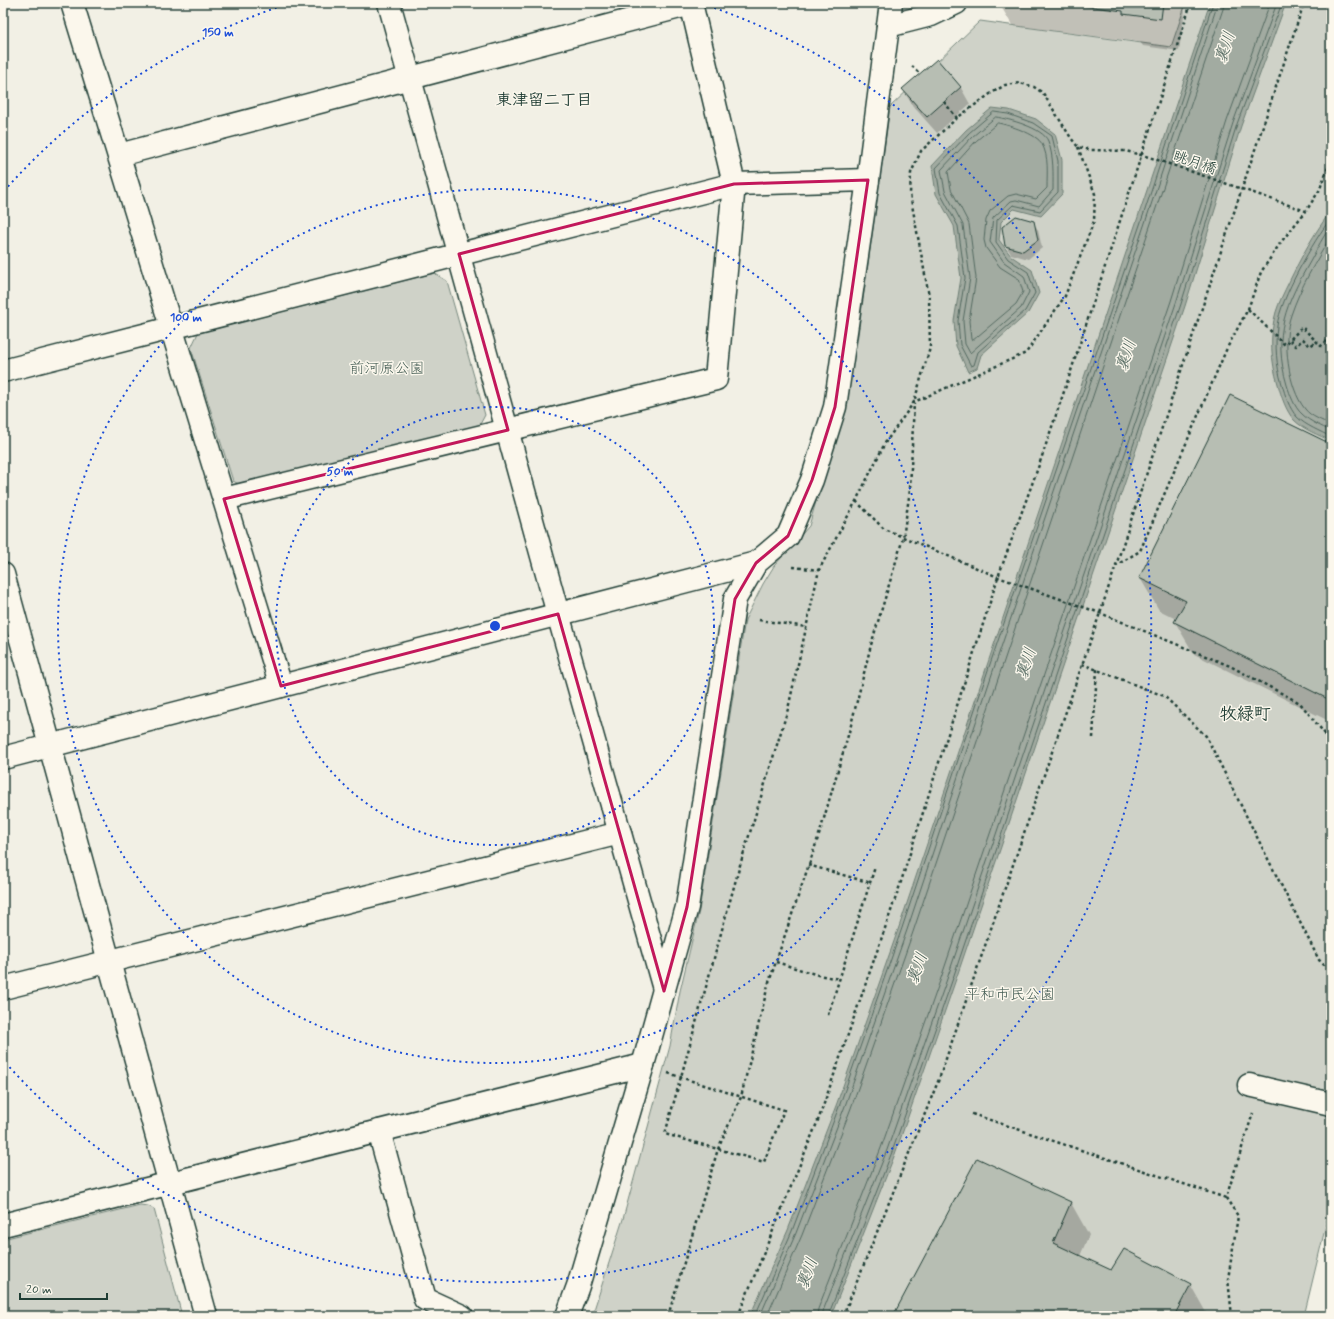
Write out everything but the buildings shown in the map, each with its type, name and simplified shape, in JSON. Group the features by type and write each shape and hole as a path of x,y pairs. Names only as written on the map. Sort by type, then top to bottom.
{"street":[{"path":"72,3 281,686"},
{"path":"390,3 558,614 664,991"},
{"path":"119,155 691,3 734,184 716,379 224,499"},
{"path":"567,1316 580,1278 643,1065 687,907 735,599 756,563 788,536 812,480 835,407 868,180 891,3"},
{"path":"888,26 931,15 956,3"},
{"path":"3,370 734,184 868,180"},
{"path":"3,758 756,563"},
{"path":"3,574 206,1316"},
{"path":"3,988 620,833"},
{"path":"3,1226 643,1065"},
{"path":"1249,1085 1331,1104"},
{"path":"379,1131 425,1299 462,1316"}],"path":[{"path":"738,1316 824,1103 899,888 998,577 1039,465 1191,3"},
{"path":"843,1316 939,1079 1116,566 1304,3"},
{"path":"912,66 919,73"},
{"path":"643,1065 680,1077 741,1097 784,1110 764,1162 718,1149 665,1134 680,1077 738,873 788,709 819,570 885,443 914,402 1026,353 1065,296 1094,221 1095,194 1078,147 1046,97 1039,90 1028,85 1012,84 1000,87 957,118 921,151 911,173 910,194 929,296 930,348 914,402 910,490 903,538 871,645 851,725 820,832 768,985 741,1097 718,1149 668,1316"},
{"path":"944,102 957,118"},
{"name":"眺月橋","path":"1078,147 1091,150 1126,151 1142,155 1306,211"},
{"path":"1116,566 1140,551 1227,348 1248,309 1261,272 1281,242 1306,211 1319,191 1331,160"},
{"path":"1248,309 1285,345 1302,328 1321,346 1331,337"},
{"path":"1290,340 1296,346 1303,339 1310,346 1316,342"},
{"path":"856,501 884,529 903,538 998,577 1100,613 1230,666 1300,703 1331,743"},
{"path":"732,616 806,627"},
{"path":"1082,664 1164,696 1206,736 1319,960 1331,972"},
{"path":"1094,738 1097,670"},
{"path":"1325,734 1331,732"},
{"path":"808,865 871,883"},
{"path":"828,1015 875,867"},
{"path":"776,962 839,980"},
{"path":"1226,1198 1255,1109"},
{"path":"972,1114 1226,1198 1238,1216 1228,1279 1232,1316"}],"highlighted area":[{"path":"868,180 835,407 812,480 788,536 756,563 735,599 687,907 664,991 558,614 281,686 224,499 508,430 459,254 734,184"}],"green space":[{"name":"平和市民公園","path":"1186,3 1331,3 1331,1204 1304,1316 592,1316 623,1219 670,1046 680,991 699,911 745,620 774,566 809,526 857,342 890,107 980,21 1171,47"},
{"name":"前河原公園","path":"434,273 447,281 485,415 478,428 245,487 233,481 191,348 198,333"},
{"path":"140,1205 148,1206 154,1209 182,1316 3,1316 3,1239"}],"water":[{"name":"裏川","path":"1210,3 1286,3 1241,126 1185,306 895,1154 831,1316 750,1316 788,1230 837,1103 899,927"},
{"path":"992,108 1009,110 1036,119 1055,134 1062,160 1062,194 1041,216 1014,209 1001,222 999,240 1011,256 1032,270 1039,293 1028,313 981,355 977,368 968,372 956,346 954,321 961,278 954,226 936,194 932,166 966,130"},
{"path":"1331,211 1331,441 1302,427 1294,420 1286,408 1272,358 1272,330 1276,312 1283,293 1308,245"}],"district":[{"name":"東津留二丁目","path":"544,99"},
{"name":"牧緑町","path":"1245,713"}]}
